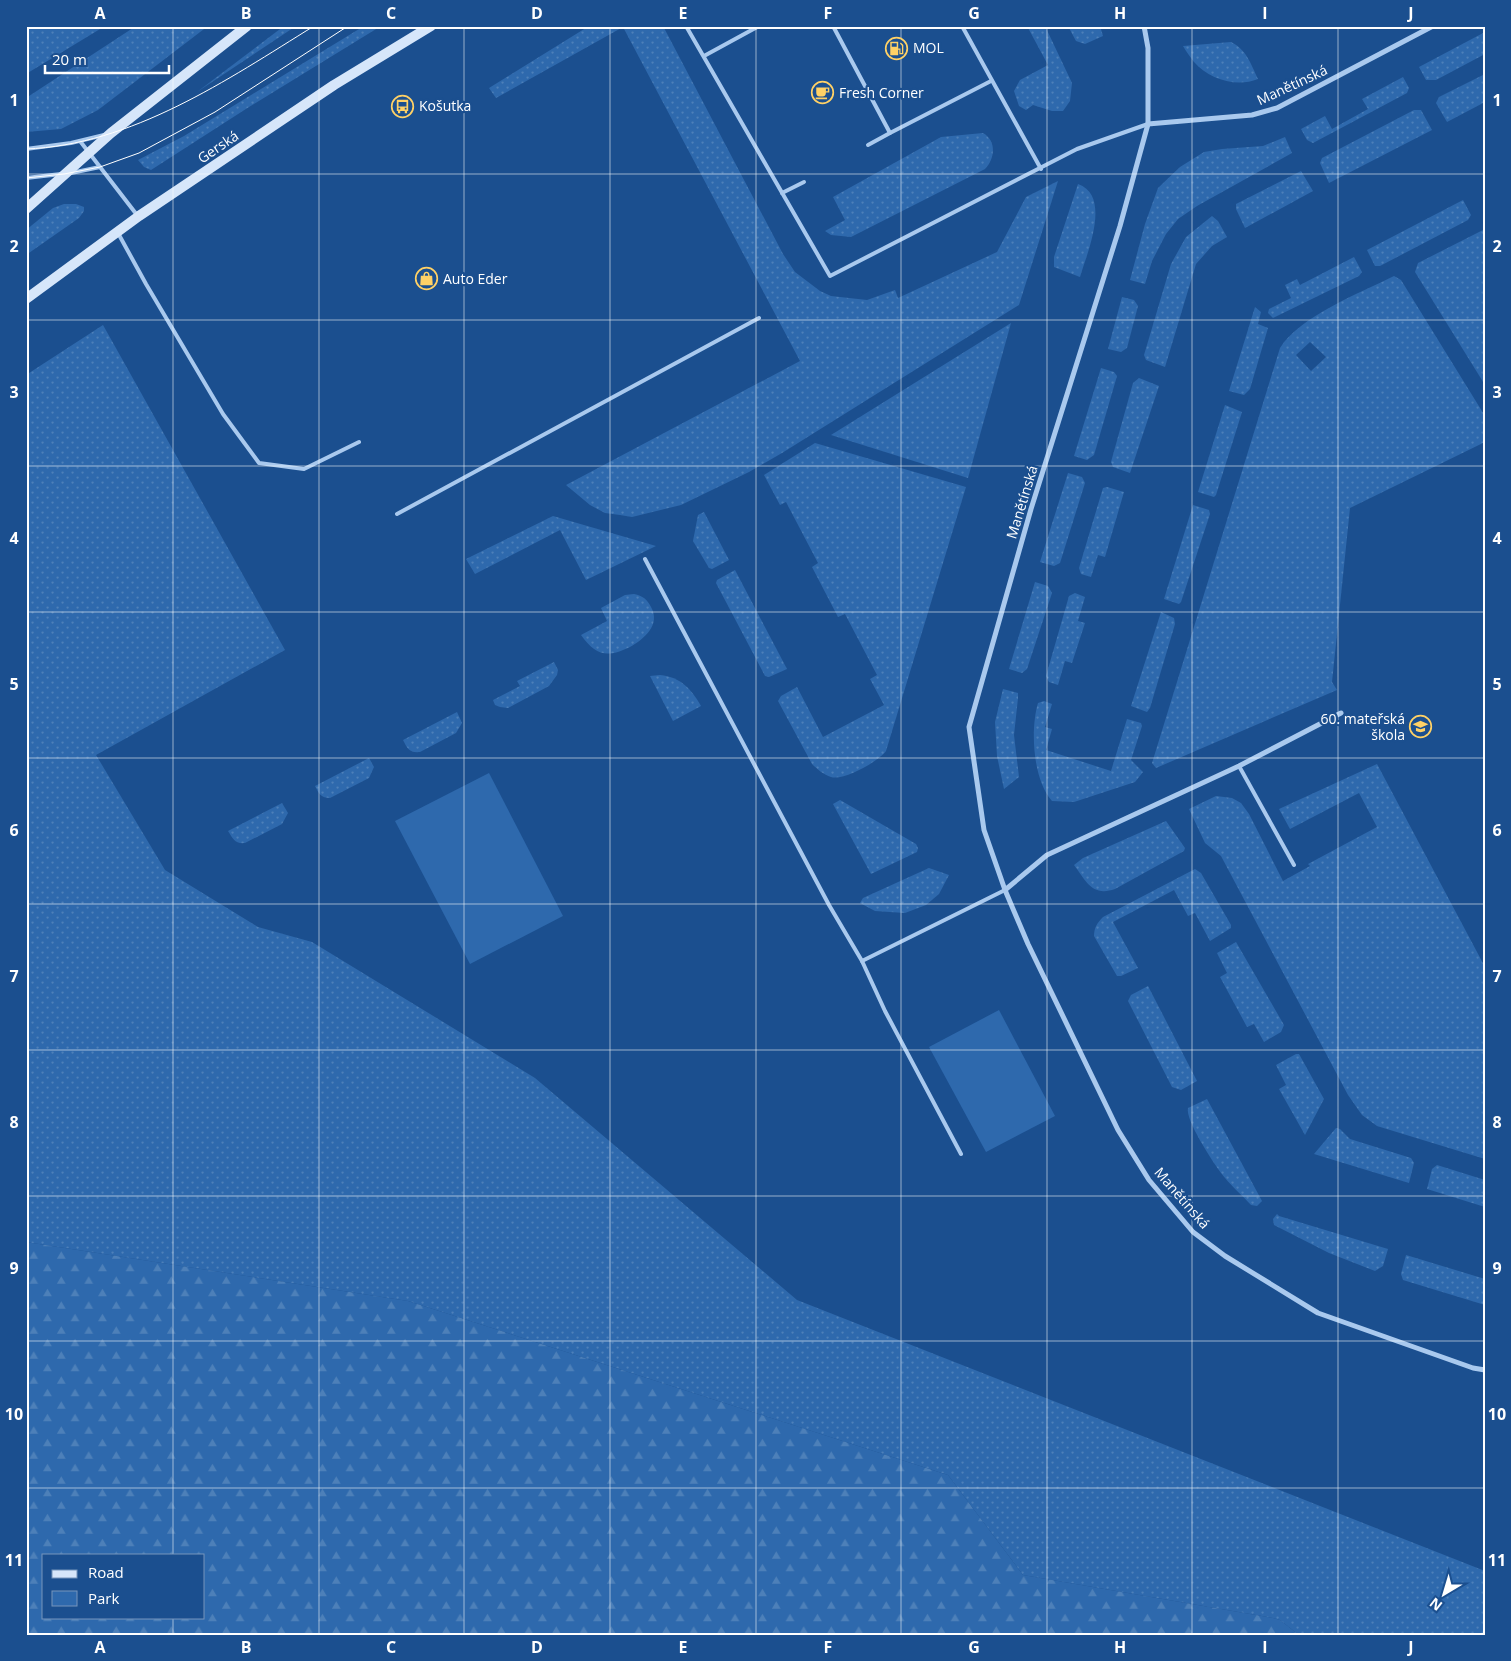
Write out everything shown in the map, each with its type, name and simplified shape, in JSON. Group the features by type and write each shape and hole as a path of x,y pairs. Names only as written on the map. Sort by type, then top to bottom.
{"street":[{"path":"26,209 111,133 247,26"},
{"name":"Gerská","path":"26,299 139,216 334,85 431,26"},
{"name":"Manětínská","path":"1144,26 1148,48 1148,124 1120,226 1031,509 969,727 984,830 1005,890 1028,944 1118,1130 1149,1180 1193,1232 1225,1256 1318,1312 1473,1368 1485,1370"},
{"name":"Manětínská","path":"1148,124 1252,116 1277,108 1434,26"},
{"path":"1005,890 1048,855 1239,766 1341,713"}],"lane":[{"path":"686,26 830,276 1077,149 1148,124"},
{"path":"704,56 759,26"},
{"path":"833,26 890,133"},
{"path":"962,26 1041,169"},
{"path":"868,145 991,81"},
{"path":"26,149 80,141 111,133"},
{"path":"80,141 139,216"},
{"path":"26,178 64,174 100,167"},
{"path":"782,193 804,182"},
{"path":"117,231 223,414 259,463 304,469 359,442"},
{"path":"397,514 759,318"},
{"path":"645,559 829,905 862,961 885,1011 961,1154"},
{"path":"1239,766 1294,865"},
{"path":"862,961 1005,890"}],"green space":[{"path":"26,26 105,26 26,74"},
{"path":"136,26 208,26 98,110 61,129 26,132 26,98"},
{"path":"284,26 296,26 197,92"},
{"path":"364,26 381,26 151,170 144,167 138,160 184,136"},
{"path":"589,26 663,26 783,254 795,272 820,291 831,296 867,300 895,290 898,298 997,252 1026,197 1058,181 1019,305 782,453 749,472 681,505 632,517 605,513 590,505 566,485 800,361 623,27 496,98 489,88"},
{"path":"1027,26 1045,26 1072,83 1070,101 1063,111 1052,111 1033,105 1026,110 1019,106 1014,91 1020,80 1048,65"},
{"path":"1068,26 1100,26 1103,36 1085,44 1076,41"},
{"path":"1485,32 1485,54 1436,80 1426,80 1419,67"},
{"path":"1231,42 1244,53 1258,79 1241,83 1215,77 1200,68 1183,46"},
{"path":"1485,74 1485,102 1447,122 1436,103 1439,97"},
{"path":"1403,77 1409,88 1407,93 1313,143 1307,140 1301,129 1325,116 1332,129 1368,109 1362,99"},
{"path":"1414,110 1421,110 1432,130 1329,183 1320,163 1322,158"},
{"path":"983,133 991,141 993,150 991,160 985,169 851,237 831,235 825,231 845,220 833,197 941,137"},
{"path":"1285,137 1292,153 1197,206 1178,219 1166,234 1152,261 1145,284 1130,280 1145,224 1158,188 1180,167 1204,152 1263,146"},
{"path":"1301,171 1313,191 1245,228 1236,209 1236,204"},
{"path":"1078,184 1088,190 1094,200 1095,212 1091,240 1080,277 1054,267 1054,257"},
{"path":"1463,200 1471,215 1468,220 1380,266 1375,266 1367,250"},
{"path":"64,204 76,204 84,207 84,211 79,218 26,255 26,230 53,208"},
{"path":"1212,216 1218,221 1227,237 1212,246 1196,264 1165,367 1146,360 1144,355 1171,264 1186,237"},
{"path":"1485,229 1485,385 1415,272 1418,263"},
{"path":"1354,257 1362,272 1359,276 1273,318 1268,313 1269,309 1291,298 1285,285 1297,279 1300,285"},
{"path":"1394,276 1401,280 1485,416 1485,442 1350,508 1332,682 1337,690 1156,768 1152,763 1280,348 1289,336 1316,316 1332,306","holes":["1310,342 1326,357 1311,371 1296,355"]},
{"path":"1122,297 1134,300 1138,306 1127,348 1121,352 1108,349"},
{"path":"1255,307 1261,312 1258,324 1268,328 1250,389 1244,395 1229,391"},
{"path":"1011,323 968,478 831,435"},
{"path":"103,325 285,650 96,755 165,870 258,927 312,942 535,1078 797,1300 1485,1571 1485,1635 1299,1635 1280,1620 1273,1618 1023,1575 948,1475 408,1301 26,1242 26,375"},
{"path":"1101,368 1114,372 1117,376 1094,455 1087,460 1074,456"},
{"path":"1139,378 1159,386 1130,473 1113,467 1111,462 1133,383"},
{"path":"1225,405 1242,412 1214,497 1198,492"},
{"path":"815,443 966,487 886,751 861,769 837,777 826,775 812,764 778,701 781,696 797,687 823,737 884,705 870,679 877,675 845,614 838,617 812,567 818,563 786,502 780,505 764,475"},
{"path":"1068,473 1082,477 1085,483 1060,563 1054,566 1040,562"},
{"path":"1107,487 1124,492 1105,557 1098,555 1091,577 1081,574 1079,568 1103,488"},
{"path":"1193,505 1209,510 1210,514 1179,604 1164,599"},
{"path":"704,512 729,560 712,569 709,568 693,541 698,515"},
{"path":"553,516 656,546 586,580 560,530 475,574 466,559"},
{"path":"735,570 787,669 769,677 765,676 716,583 717,580"},
{"path":"1035,582 1048,586 1052,593 1027,669 1022,673 1009,669"},
{"path":"1075,593 1085,597 1078,621 1085,623 1072,663 1065,661 1058,685 1049,682 1046,676 1069,596"},
{"path":"634,594 644,598 651,607 654,620 650,631 635,644 622,651 608,654 597,651 581,635 607,621 601,608 625,595"},
{"path":"1161,612 1174,618 1175,624 1150,708 1147,712 1131,706"},
{"path":"554,662 558,670 557,675 549,686 508,708 495,705 493,700 520,686 517,681"},
{"path":"660,675 680,681 693,694 701,706 673,721 650,676"},
{"path":"1003,689 1018,693 1014,735 1019,777 1004,789 997,756 995,722"},
{"path":"1044,701 1052,704 1045,727 1052,729 1046,750 1111,771 1127,719 1141,723 1142,726 1131,760 1143,772 1135,782 1074,802 1052,801 1041,781 1035,754 1034,727 1036,714 1038,703"},
{"path":"457,712 462,723 456,733 420,752 413,752 407,748 403,740"},
{"path":"369,758 374,767 369,778 330,798 324,797 319,793 315,786"},
{"path":"1377,764 1485,967 1485,1159 1377,1126 1362,1115 1348,1095 1221,856 1205,843 1189,809 1216,796 1232,798 1241,803 1249,814 1283,881 1310,866 1308,864 1377,827 1359,793 1290,829 1279,809"},
{"path":"489,773 563,916 470,964 395,821"},
{"path":"840,800 916,844 917,852 871,874 833,804"},
{"path":"282,803 288,813 282,824 245,843 237,842 228,831"},
{"path":"1166,821 1185,848 1184,851 1115,889 1101,891 1095,889 1086,882 1074,865 1083,858"},
{"path":"929,868 949,875 939,894 926,905 905,913 875,911 860,903 863,898"},
{"path":"1195,869 1201,873 1231,928 1210,941 1195,913 1188,916 1174,890 1113,922 1138,968 1117,976 1094,936 1095,928 1099,921 1103,917"},
{"path":"1236,942 1284,1025 1281,1032 1264,1042 1254,1024 1247,1027 1220,977 1227,973 1217,953"},
{"path":"1148,986 1197,1081 1181,1090 1172,1087 1128,1001 1131,995"},
{"path":"999,1010 1055,1116 986,1152 929,1047"},
{"path":"1299,1054 1324,1099 1305,1135 1279,1089 1286,1085 1276,1065"},
{"path":"1207,1099 1262,1201 1257,1206 1251,1205 1224,1177 1195,1131 1188,1114 1188,1108"},
{"path":"1336,1128 1340,1129 1350,1139 1411,1158 1414,1163 1409,1183 1314,1154"},
{"path":"1437,1165 1485,1180 1485,1207 1427,1189 1432,1169"},
{"path":"1277,1214 1388,1249 1383,1266 1375,1271 1329,1253 1274,1225 1273,1219"},
{"path":"26,1242 408,1301 948,1475 1023,1575 1273,1618 1280,1620 1299,1635 26,1635"},
{"path":"1406,1255 1485,1279 1485,1305 1403,1280 1401,1274"}],"tram line":[{"path":"26,149 65,145 103,136 141,123 213,88 314,26"},
{"path":"26,178 64,174 100,167 139,153 215,112 348,26"}],"place":[{"name":"MOL","path":"897,48"},
{"name":"Fresh Corner","path":"823,93"},
{"name":"Košutka","path":"403,106"},
{"name":"Auto Eder","path":"427,279"},
{"name":"60. mateřská škola","path":"1421,727"}]}
